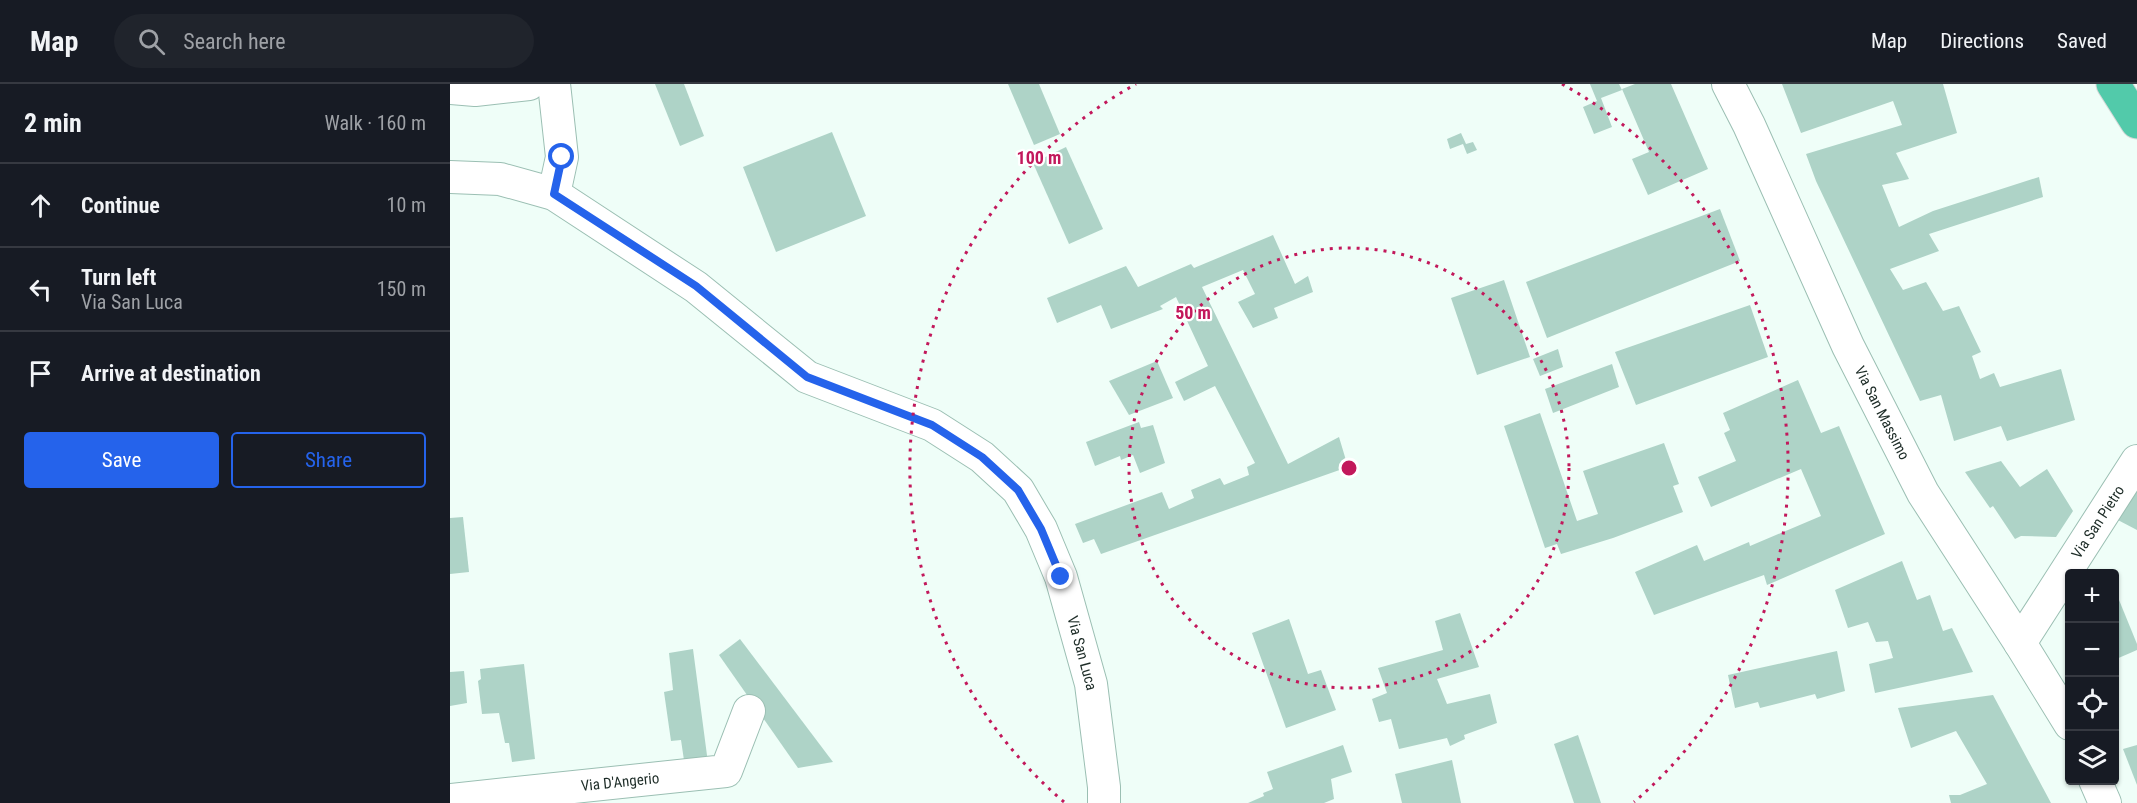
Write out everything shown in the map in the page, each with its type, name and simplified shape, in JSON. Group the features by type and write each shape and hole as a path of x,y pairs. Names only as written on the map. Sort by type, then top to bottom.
{"highway":[{"path":"2113,84 2137,122"}],"street":[{"path":"450,88 475,90 529,84"},
{"path":"554,84 562,157 554,194"},
{"name":"Via San Massimo","path":"1728,84 1749,125 1848,346 1923,493 2065,716"},
{"name":"Via San Luca","path":"450,177 500,179 554,194 696,286 807,377 932,425 982,457 1018,490 1041,529 1061,577 1092,684 1104,803"},
{"name":"Via San Pietro","path":"2020,643 2137,461"},
{"name":"Via D'Angerio","path":"450,801 726,771 749,711"},
{"path":"2097,785 2105,803"}],"building":[{"path":"655,84 684,84 704,136 680,146"},
{"path":"1008,84 1039,84 1060,134 1034,145"},
{"path":"1590,84 1619,84 1622,90 1601,98 1612,127 1594,134 1583,107 1597,101"},
{"path":"1635,84 1671,84 1708,169 1648,195 1632,159 1649,152 1622,89"},
{"path":"1782,84 1943,84 1957,133 1896,153 1909,179 1882,185 1899,227 1933,211 2039,177 2043,197 1929,234 1939,251 1890,269 1903,290 1926,282 1943,311 1959,306 1981,352 1972,356 1980,379 1994,373 2000,387 2061,369 2075,420 2007,441 2001,426 1954,441 1941,395 1920,401 1816,181 1806,154 1902,125 1893,101 1801,133"},
{"path":"832,132 866,216 776,252 743,167"},
{"path":"1461,133 1466,144 1473,142 1477,150 1467,154 1463,144 1450,149 1447,139"},
{"path":"1066,147 1103,229 1069,244 1033,163"},
{"path":"1720,209 1740,261 1547,338 1526,282"},
{"path":"1273,235 1295,284 1308,276 1313,292 1274,308 1278,318 1253,328 1238,302 1255,294 1243,270 1202,287 1288,464 1339,437 1348,467 1101,554 1094,539 1083,543 1075,524 1162,492 1169,509 1194,498 1191,490 1220,478 1224,485 1249,475 1247,467 1255,463 1215,386 1184,401 1175,382 1208,366 1176,297 1160,306 1163,309 1111,329 1101,305 1057,323 1047,298 1126,266 1138,287 1191,264 1194,268"},
{"path":"1504,280 1530,357 1477,375 1451,298"},
{"path":"1750,305 1768,357 1636,405 1615,352"},
{"path":"1558,349 1563,367 1540,376 1533,359"},
{"path":"1157,361 1173,398 1129,415 1109,381"},
{"path":"1612,364 1619,387 1553,413 1545,389"},
{"path":"1798,380 1821,433 1839,426 1885,534 1767,585 1764,575 1654,615 1635,572 1697,545 1704,561 1749,542 1750,546 1821,516 1801,469 1711,507 1698,477 1736,461 1724,433 1730,430 1723,413"},
{"path":"1540,413 1577,521 1598,514 1583,471 1664,443 1679,484 1673,486 1683,512 1561,554 1557,544 1545,548 1504,426"},
{"path":"1139,422 1141,428 1153,425 1165,463 1140,473 1133,455 1121,460 1120,456 1095,466 1086,442"},
{"path":"2001,461 2020,487 2047,469 2073,511 2056,537 2021,536 2015,539 1993,506 1990,508 1965,472"},
{"path":"2137,478 2137,530 2114,518"},
{"path":"463,517 469,572 450,574 450,518"},
{"path":"1902,561 1917,600 1930,595 1943,631 1952,628 1973,672 1875,693 1869,664 1893,658 1888,641 1876,642 1868,622 1848,628 1835,590"},
{"path":"2119,600 2137,644 2137,650 2119,658"},
{"path":"1460,613 1479,667 1437,679 1447,704 1490,694 1497,723 1464,735 1465,739 1450,746 1447,738 1399,749 1391,719 1379,722 1372,699 1387,693 1378,668 1443,650 1435,621"},
{"path":"1289,619 1308,674 1321,670 1336,710 1286,728 1252,633"},
{"path":"740,639 833,762 798,768 719,655"},
{"path":"693,649 708,763 685,767 681,740 671,741 664,692 673,690 669,653"},
{"path":"1837,651 1845,691 1817,699 1815,694 1760,708 1758,702 1735,708 1728,675"},
{"path":"524,664 535,759 512,762 509,743 505,743 499,713 482,714 478,681 481,679 480,669"},
{"path":"464,671 467,703 450,706 450,672"},
{"path":"1993,695 2051,803 1951,803 1949,795 1960,795 1987,784 1956,731 1911,748 1898,708"},
{"path":"1578,735 1601,803 1574,803 1554,744"},
{"path":"1343,745 1352,772 1331,779 1334,799 1324,803 1248,803 1273,789 1267,772"},
{"path":"2137,745 2137,785 2123,749"},
{"path":"1452,760 1461,803 1402,803 1395,774"}],"route":[{"path":"562,157 554,194 696,286 807,377 932,425 982,457 1018,490 1041,529 1061,577"}]}
